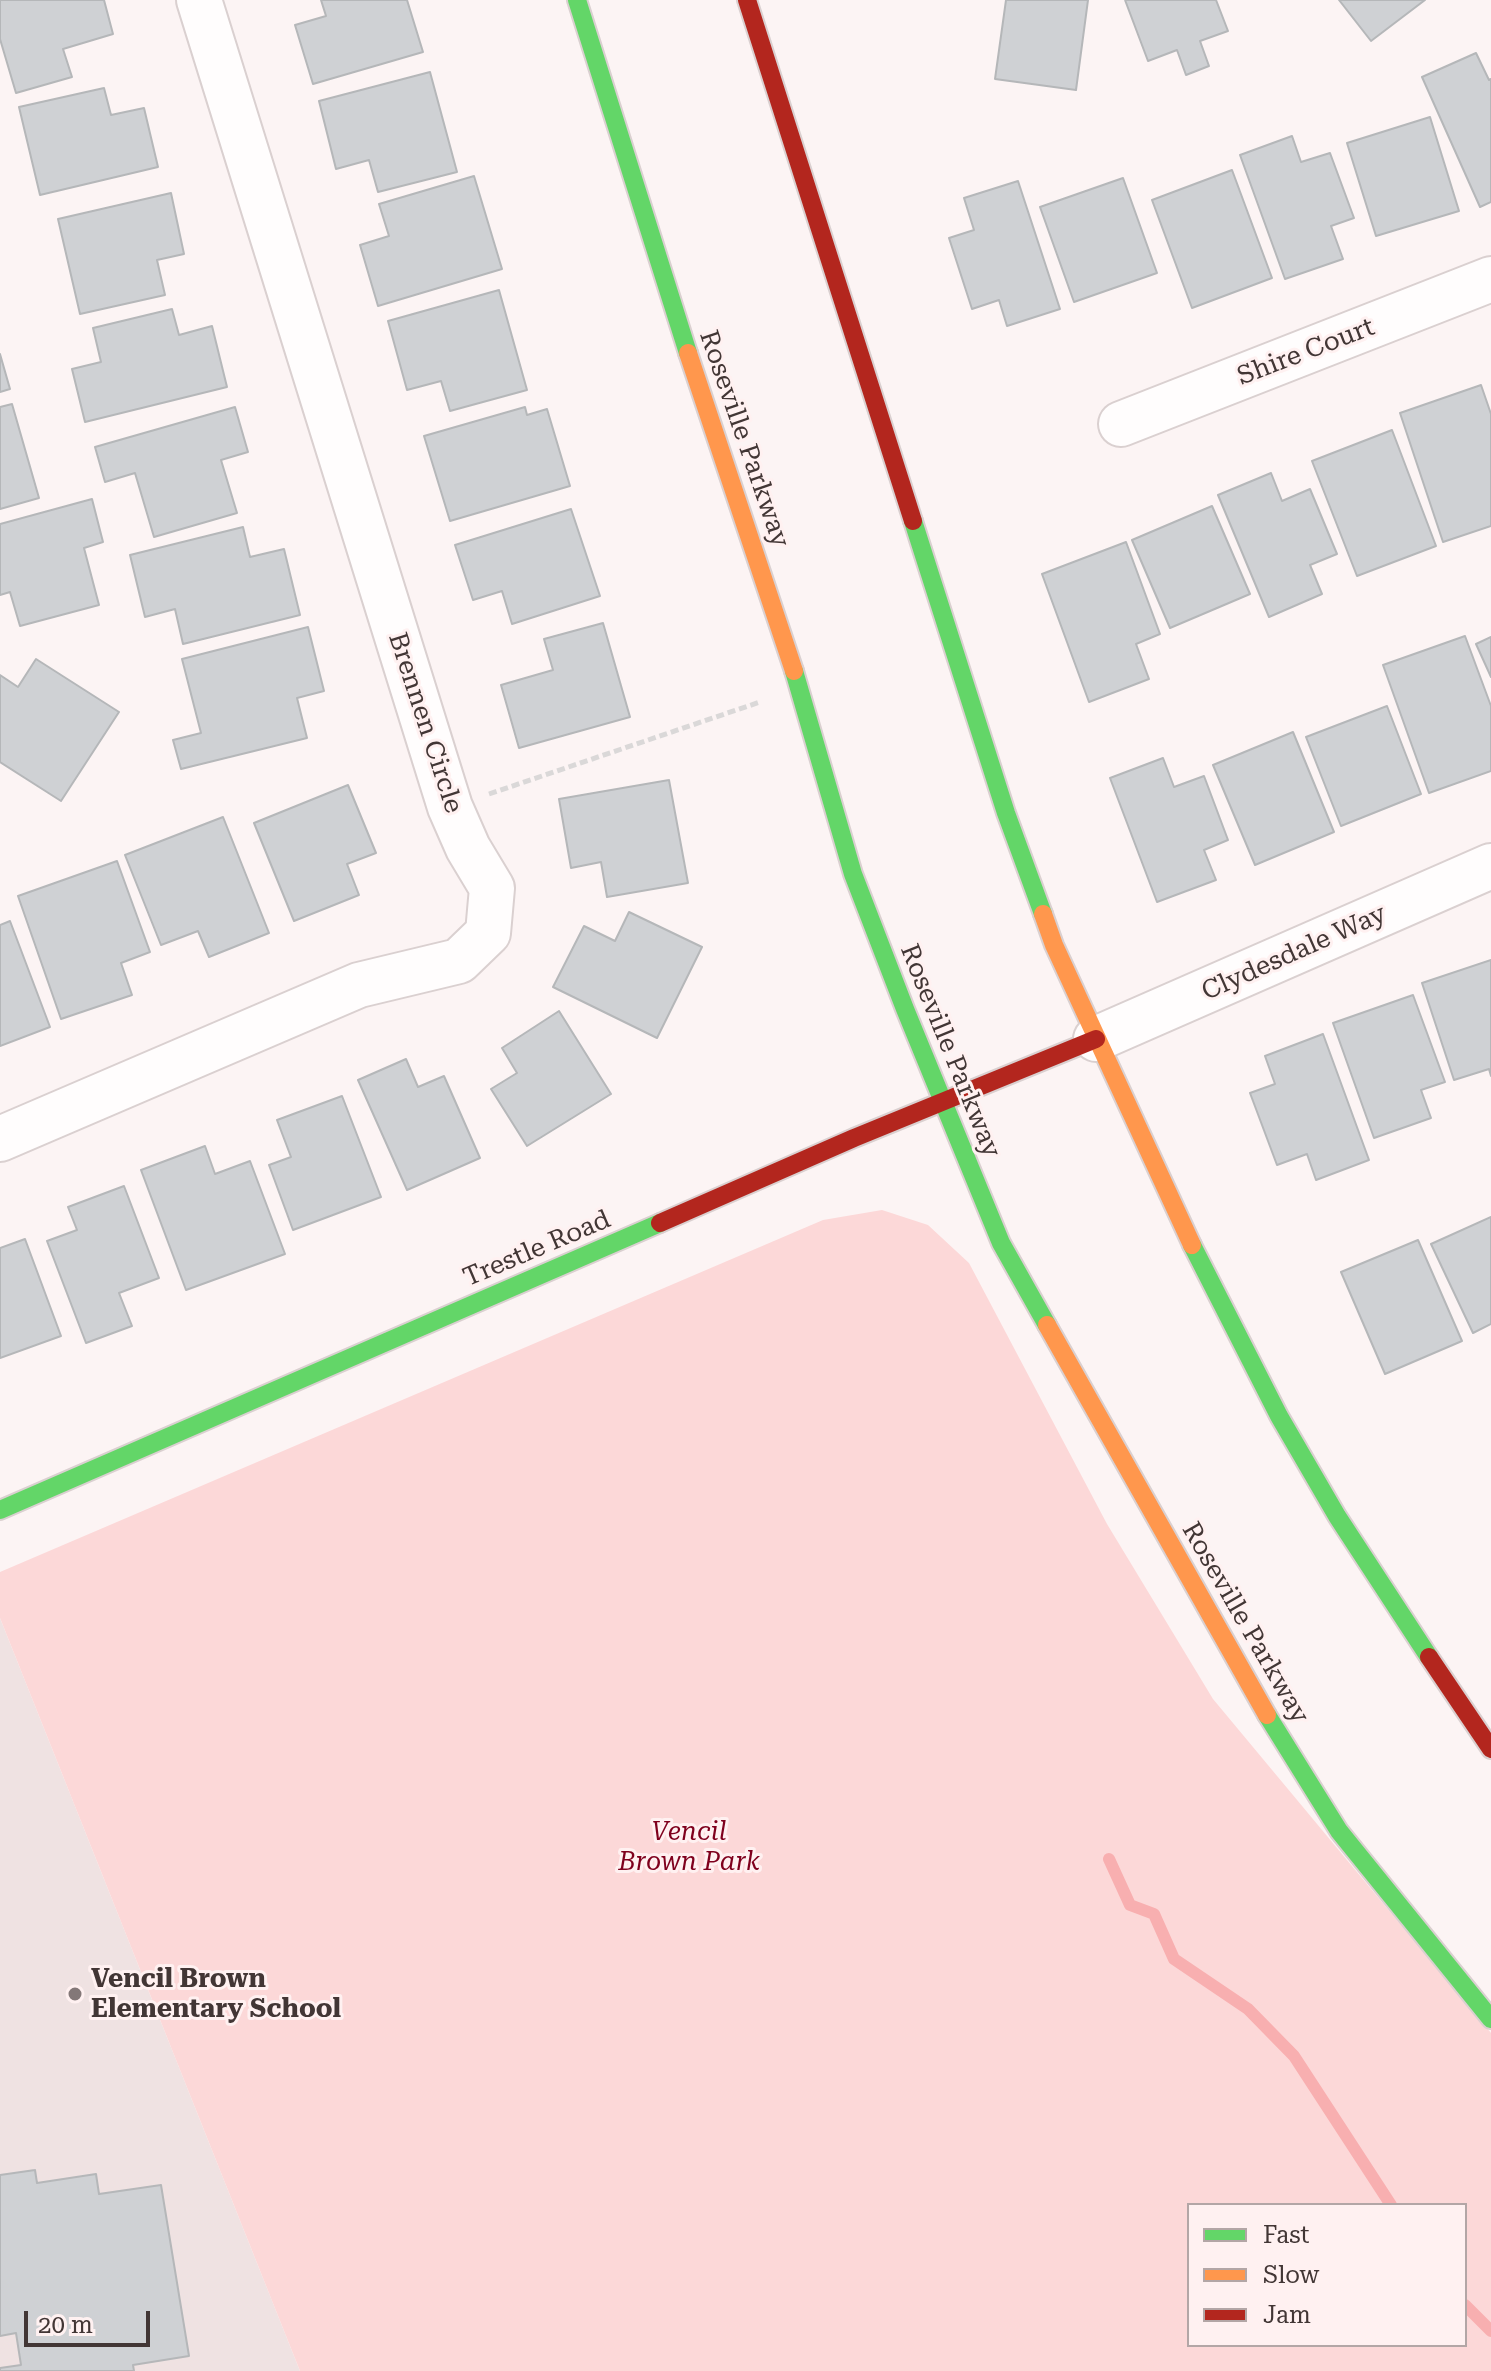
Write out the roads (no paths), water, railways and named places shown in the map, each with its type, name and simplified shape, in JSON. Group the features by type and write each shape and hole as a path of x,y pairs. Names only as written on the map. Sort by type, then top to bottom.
{"main road":[{"name":"Roseville Parkway","path":"577,0 663,279 800,689 853,874 1001,1243 1267,1716 1339,1831 1491,2019"},
{"path":"747,0 1006,813 1054,945 1170,1202 1279,1416 1337,1516 1491,1749"},
{"name":"Trestle Road","path":"0,1510 943,1101 1096,1039"}],"street":[{"name":"Brennen Circle","path":"0,1139 359,985 459,961 488,933 492,888 468,848 450,807 199,0"},
{"name":"Shire Court","path":"1121,424 1491,279"},
{"name":"Clydesdale Way","path":"1096,1039 1491,866"}],"waterway":[{"path":"1109,1859 1130,1905 1154,1914 1174,1959 1248,2009 1294,2056 1390,2203"},
{"path":"1467,2307 1491,2331"}],"place":[{"name":"Vencil Brown Elementary School","path":"75,1994"}],"park label":[{"name":"Vencil Brown Park","path":"689,1847"}]}
